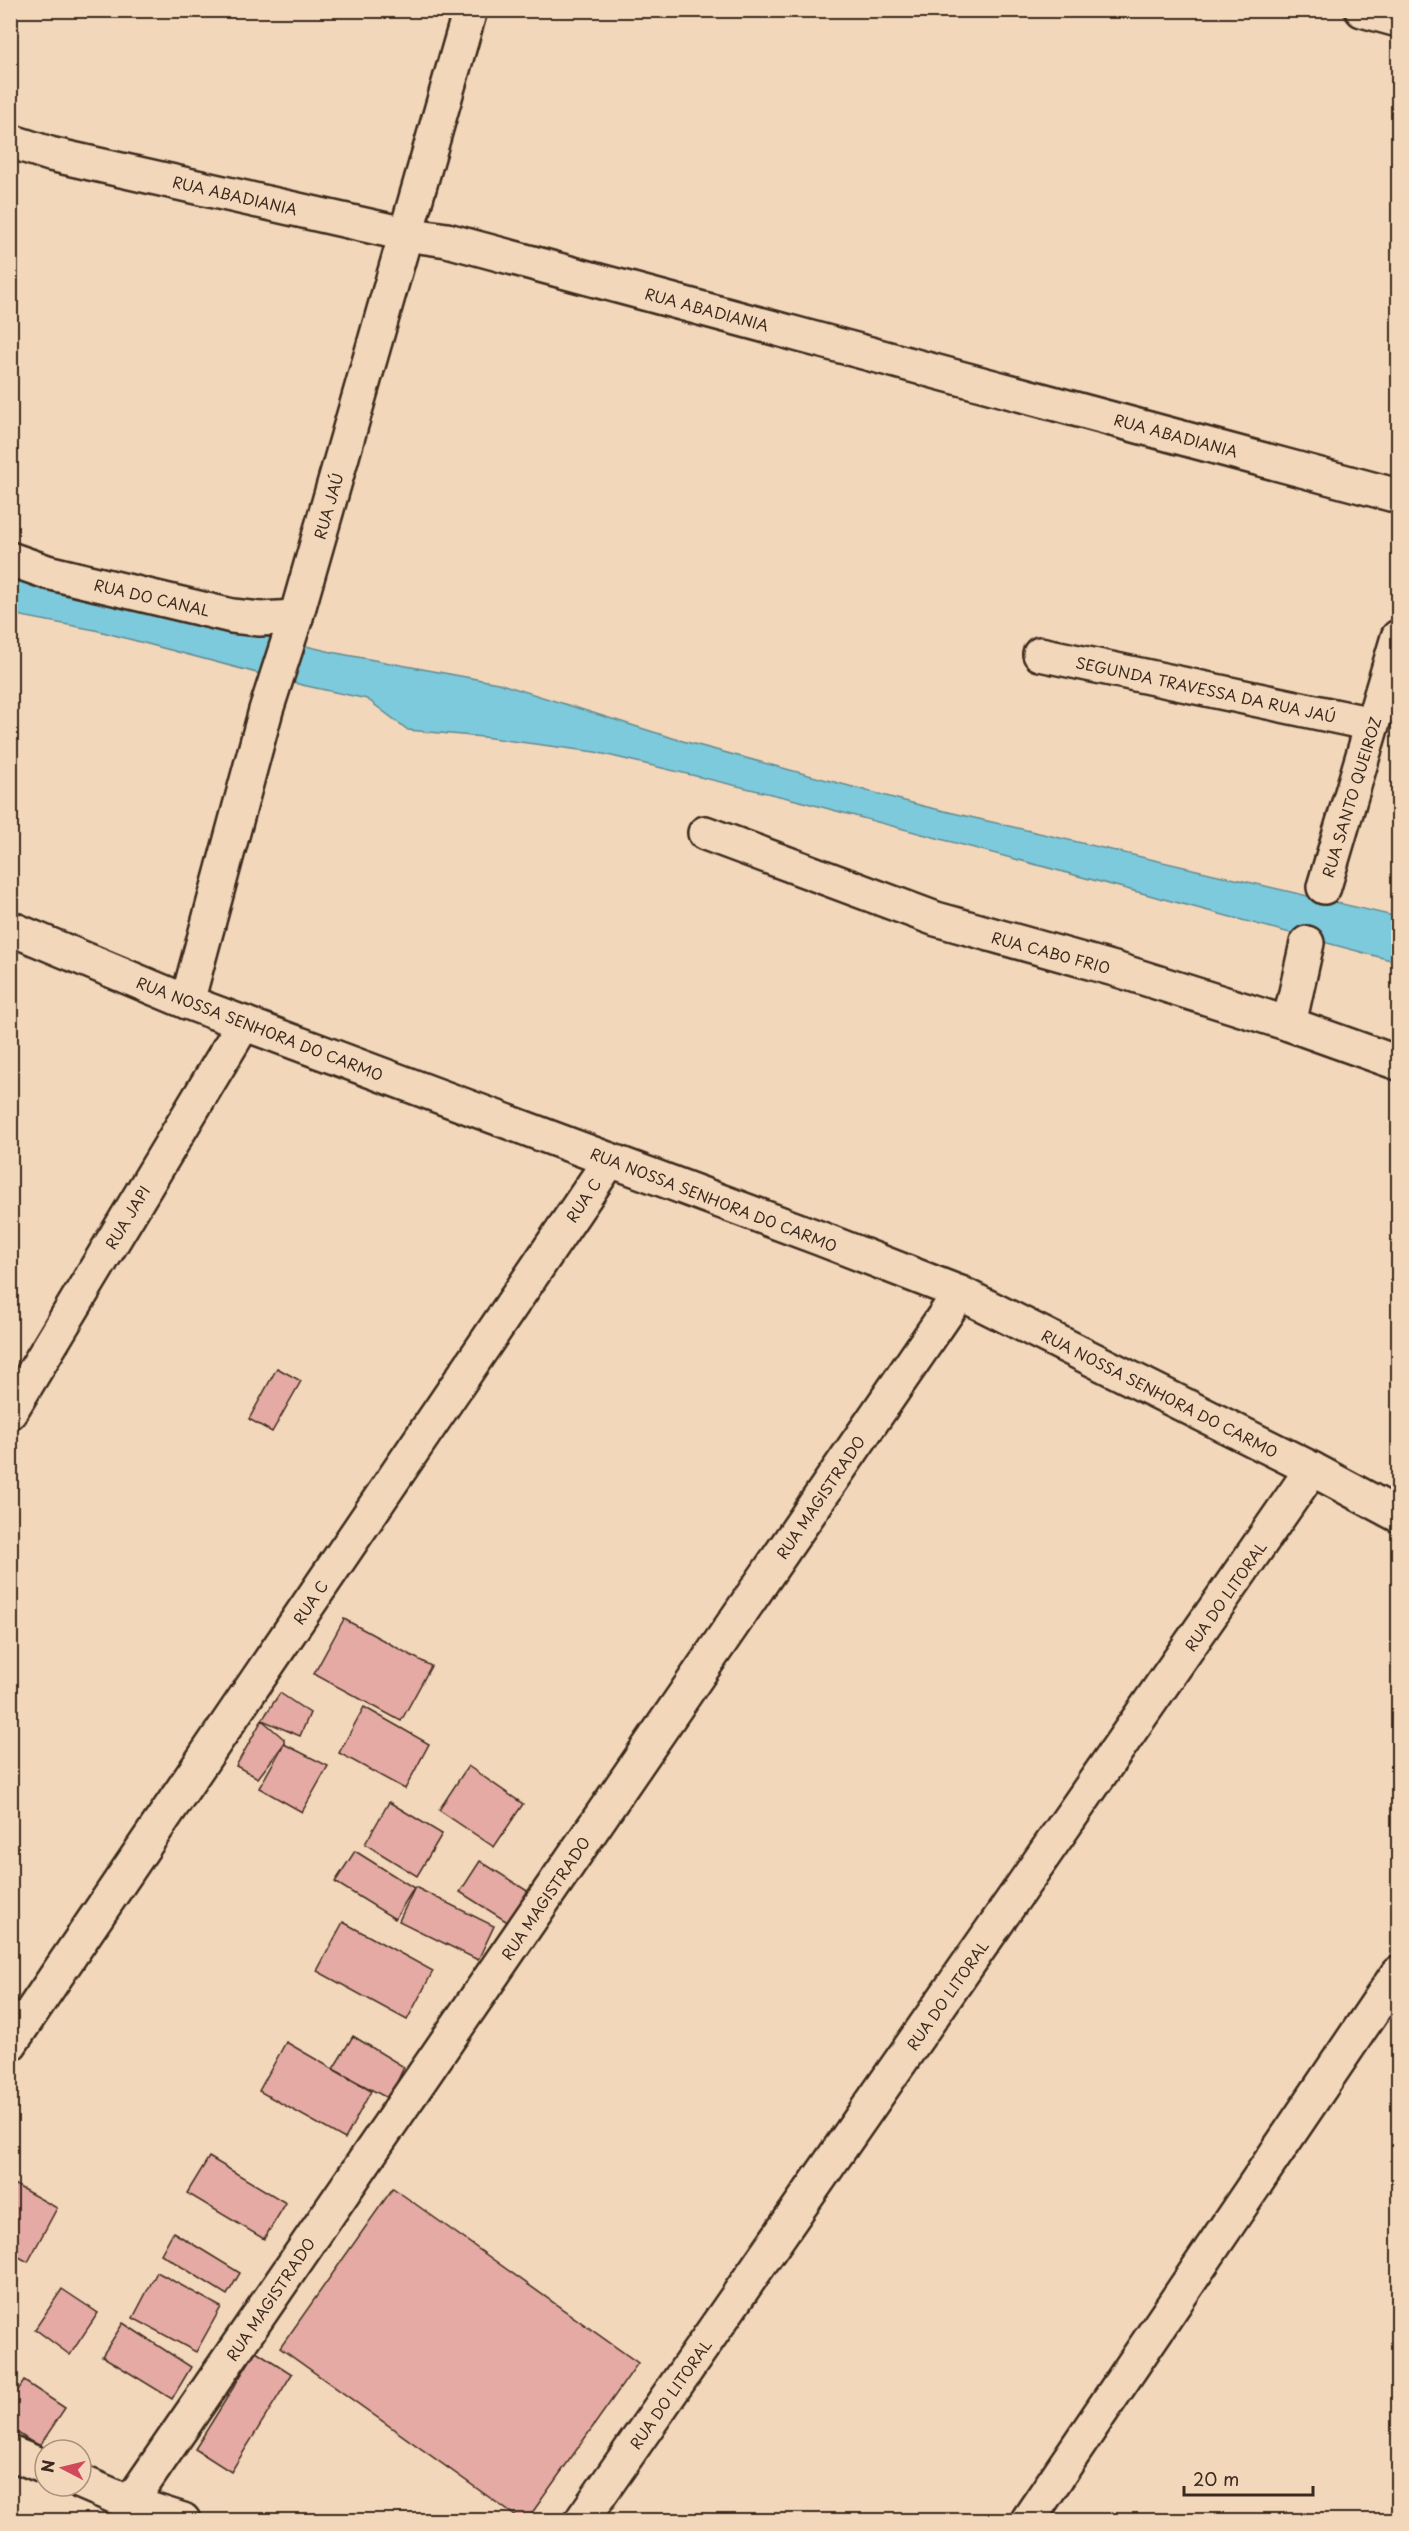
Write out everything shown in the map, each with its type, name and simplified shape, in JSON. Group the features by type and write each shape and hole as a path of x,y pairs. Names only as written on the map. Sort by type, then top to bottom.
{"street":[{"name":"RUA JAÚ","path":"187,1002 266,710 292,628 470,10"},
{"path":"1362,10 1398,20"},
{"name":"RUA ABADIANIA","path":"10,141 50,154 405,234 447,240 1398,495"},
{"name":"RUA DO CANAL","path":"10,559 47,572 292,628"},
{"name":"RUA SANTO QUEIROZ","path":"1324,887 1398,637"},
{"name":"SEGUNDA TRAVESSA DA RUA JAÚ","path":"1040,654 1372,724"},
{"name":"RUA CABO FRIO","path":"705,833 936,920 1118,970 1289,1024 1398,1063"},
{"name":"RUA NOSSA SENHORA DO CARMO","path":"10,928 187,1002 960,1293 1312,1469 1398,1515"},
{"path":"1289,1024 1308,943"},
{"name":"RUA JAPI","path":"10,1412 244,1023"},
{"name":"RUA C","path":"10,2044 610,1160"},
{"name":"RUA MAGISTRADO","path":"130,2503 960,1293"},
{"name":"RUA DO LITORAL","path":"582,2520 1312,1469"},
{"path":"1028,2520 1398,1973"},
{"path":"10,2453 33,2462"},
{"path":"93,2487 130,2503 183,2520"}],"water":[{"path":"10,576 336,653 498,683 679,740 923,806 1398,917 1398,962 792,799 595,752 483,737 408,730 367,699 302,685 95,630 11,614"}],"building":[{"path":"277,1368 301,1381 272,1432 249,1419"},
{"path":"344,1619 431,1666 401,1721 314,1674"},
{"path":"280,1693 310,1713 300,1736 262,1720"},
{"path":"364,1707 429,1744 405,1789 339,1753"},
{"path":"262,1720 284,1739 284,1744 258,1778 236,1766"},
{"path":"284,1744 328,1766 302,1812 259,1788"},
{"path":"468,1766 523,1804 494,1847 439,1810"},
{"path":"389,1802 442,1834 417,1876 365,1844"},
{"path":"355,1851 414,1888 395,1919 335,1882"},
{"path":"480,1861 529,1892 509,1923 460,1892"},
{"path":"415,1887 494,1926 478,1960 399,1921"},
{"path":"343,1922 433,1971 407,2020 317,1971"},
{"path":"353,2036 404,2067 389,2099 333,2069"},
{"path":"286,2042 371,2091 345,2139 259,2091"},
{"path":"209,2157 286,2203 264,2239 187,2193"},
{"path":"10,2182 57,2208 28,2262 10,2252"},
{"path":"393,2188 638,2363 527,2520 521,2520 280,2348"},
{"path":"173,2232 240,2273 227,2295 161,2254"},
{"path":"157,2272 221,2307 196,2352 133,2318"},
{"path":"62,2289 98,2313 70,2355 35,2329"},
{"path":"123,2323 191,2367 172,2399 102,2356"},
{"path":"256,2351 292,2374 231,2472 195,2449"},
{"path":"24,2381 65,2408 45,2438 33,2438 33,2443 10,2428 10,2402"}]}
